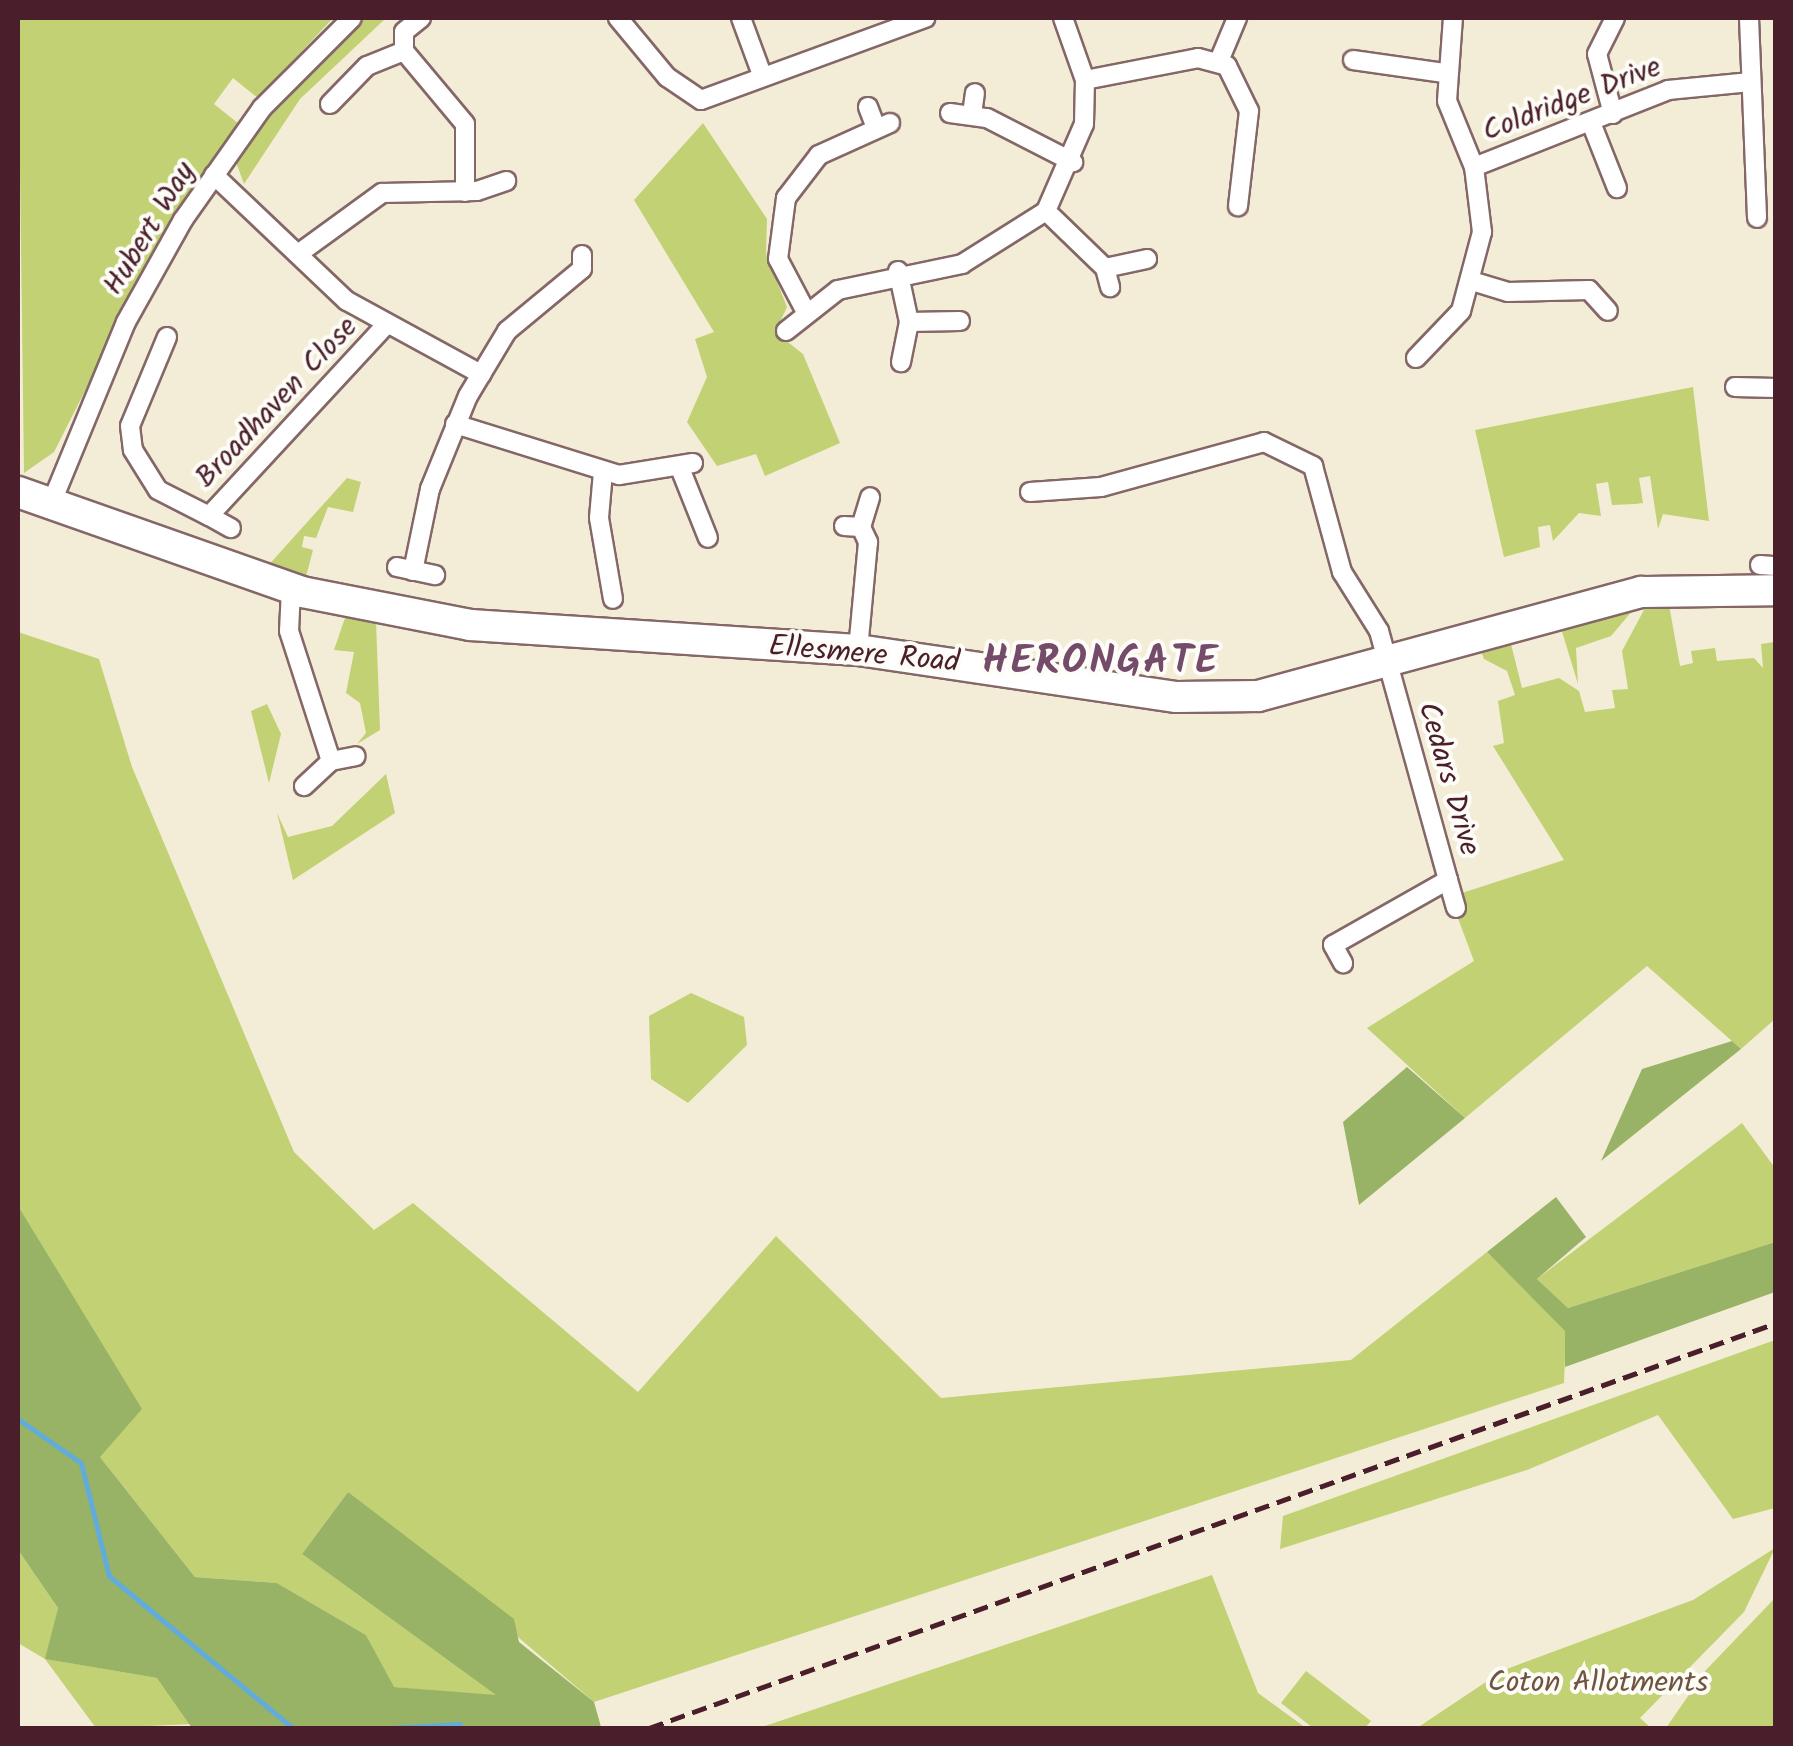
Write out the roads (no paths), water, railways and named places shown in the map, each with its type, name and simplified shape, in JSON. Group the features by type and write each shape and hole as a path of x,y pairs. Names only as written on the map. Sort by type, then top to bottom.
{"main road":[{"name":"Ellesmere Road","path":"18,492 291,589 541,634 858,650 1224,699 1386,662 1642,592 1770,574"}],"street":[{"name":"Hubert Way","path":"51,504 126,322 214,175 291,74 352,18"},
{"path":"421,18 404,32 404,51 465,124 465,192"},
{"path":"618,18 693,98 722,98 761,72 897,22 925,18"},
{"path":"741,18 761,72"},
{"path":"786,331 806,312 851,284 898,271 980,257 1046,211 1073,162 1084,80 1064,18"},
{"path":"1219,61 1237,18"},
{"path":"1420,347 1452,327 1474,282 1482,232 1474,167 1444,73 1453,18"},
{"path":"1749,18 1756,218"},
{"path":"1613,114 1597,54 1620,20"},
{"path":"330,104 366,66 404,51"},
{"path":"1363,56 1444,73"},
{"path":"1084,80 1219,61"},
{"path":"1219,61 1247,94 1238,206"},
{"name":"Coldridge Drive","path":"1474,167 1592,125 1688,85 1751,82"},
{"path":"972,114 975,93"},
{"path":"806,312 778,259 780,211 820,156 883,126 868,106"},
{"path":"950,113 972,114 1073,162"},
{"path":"1592,125 1617,188"},
{"path":"214,175 298,254 385,326 480,374"},
{"path":"298,254 369,198 465,192 506,181"},
{"path":"1046,211 1108,278 1147,259"},
{"path":"434,574 405,569 456,424 480,374 530,306 582,268 582,254"},
{"path":"898,271 909,322 901,362"},
{"path":"1474,282 1508,292 1601,288 1608,311"},
{"path":"909,322 960,321"},
{"name":"Broadhaven Close","path":"209,516 385,326"},
{"name":"Broadhaven Close","path":"167,337 135,408 134,450 158,490 231,528"},
{"path":"1735,388 1776,388"},
{"path":"456,424 603,472 686,465 708,538"},
{"name":"Cedars Drive","path":"1030,492 1102,487 1264,442 1302,454 1342,572 1386,662 1448,880 1329,937 1343,964"},
{"path":"603,472 605,595"},
{"path":"858,650 868,556 852,526 870,497"},
{"path":"291,589 289,630 331,761"},
{"path":"304,786 331,761 356,756"},
{"path":"1448,880 1456,908"}],"waterway":[{"path":"18,1419 81,1463 109,1576 293,1728"},
{"path":"390,1728 460,1724"}],"railway":[{"path":"649,1728 1776,1323"}],"district":[{"name":"HERONGATE","path":"1101,662"}],"park label":[{"name":"Coton Allotments","path":"1598,1683"}]}
